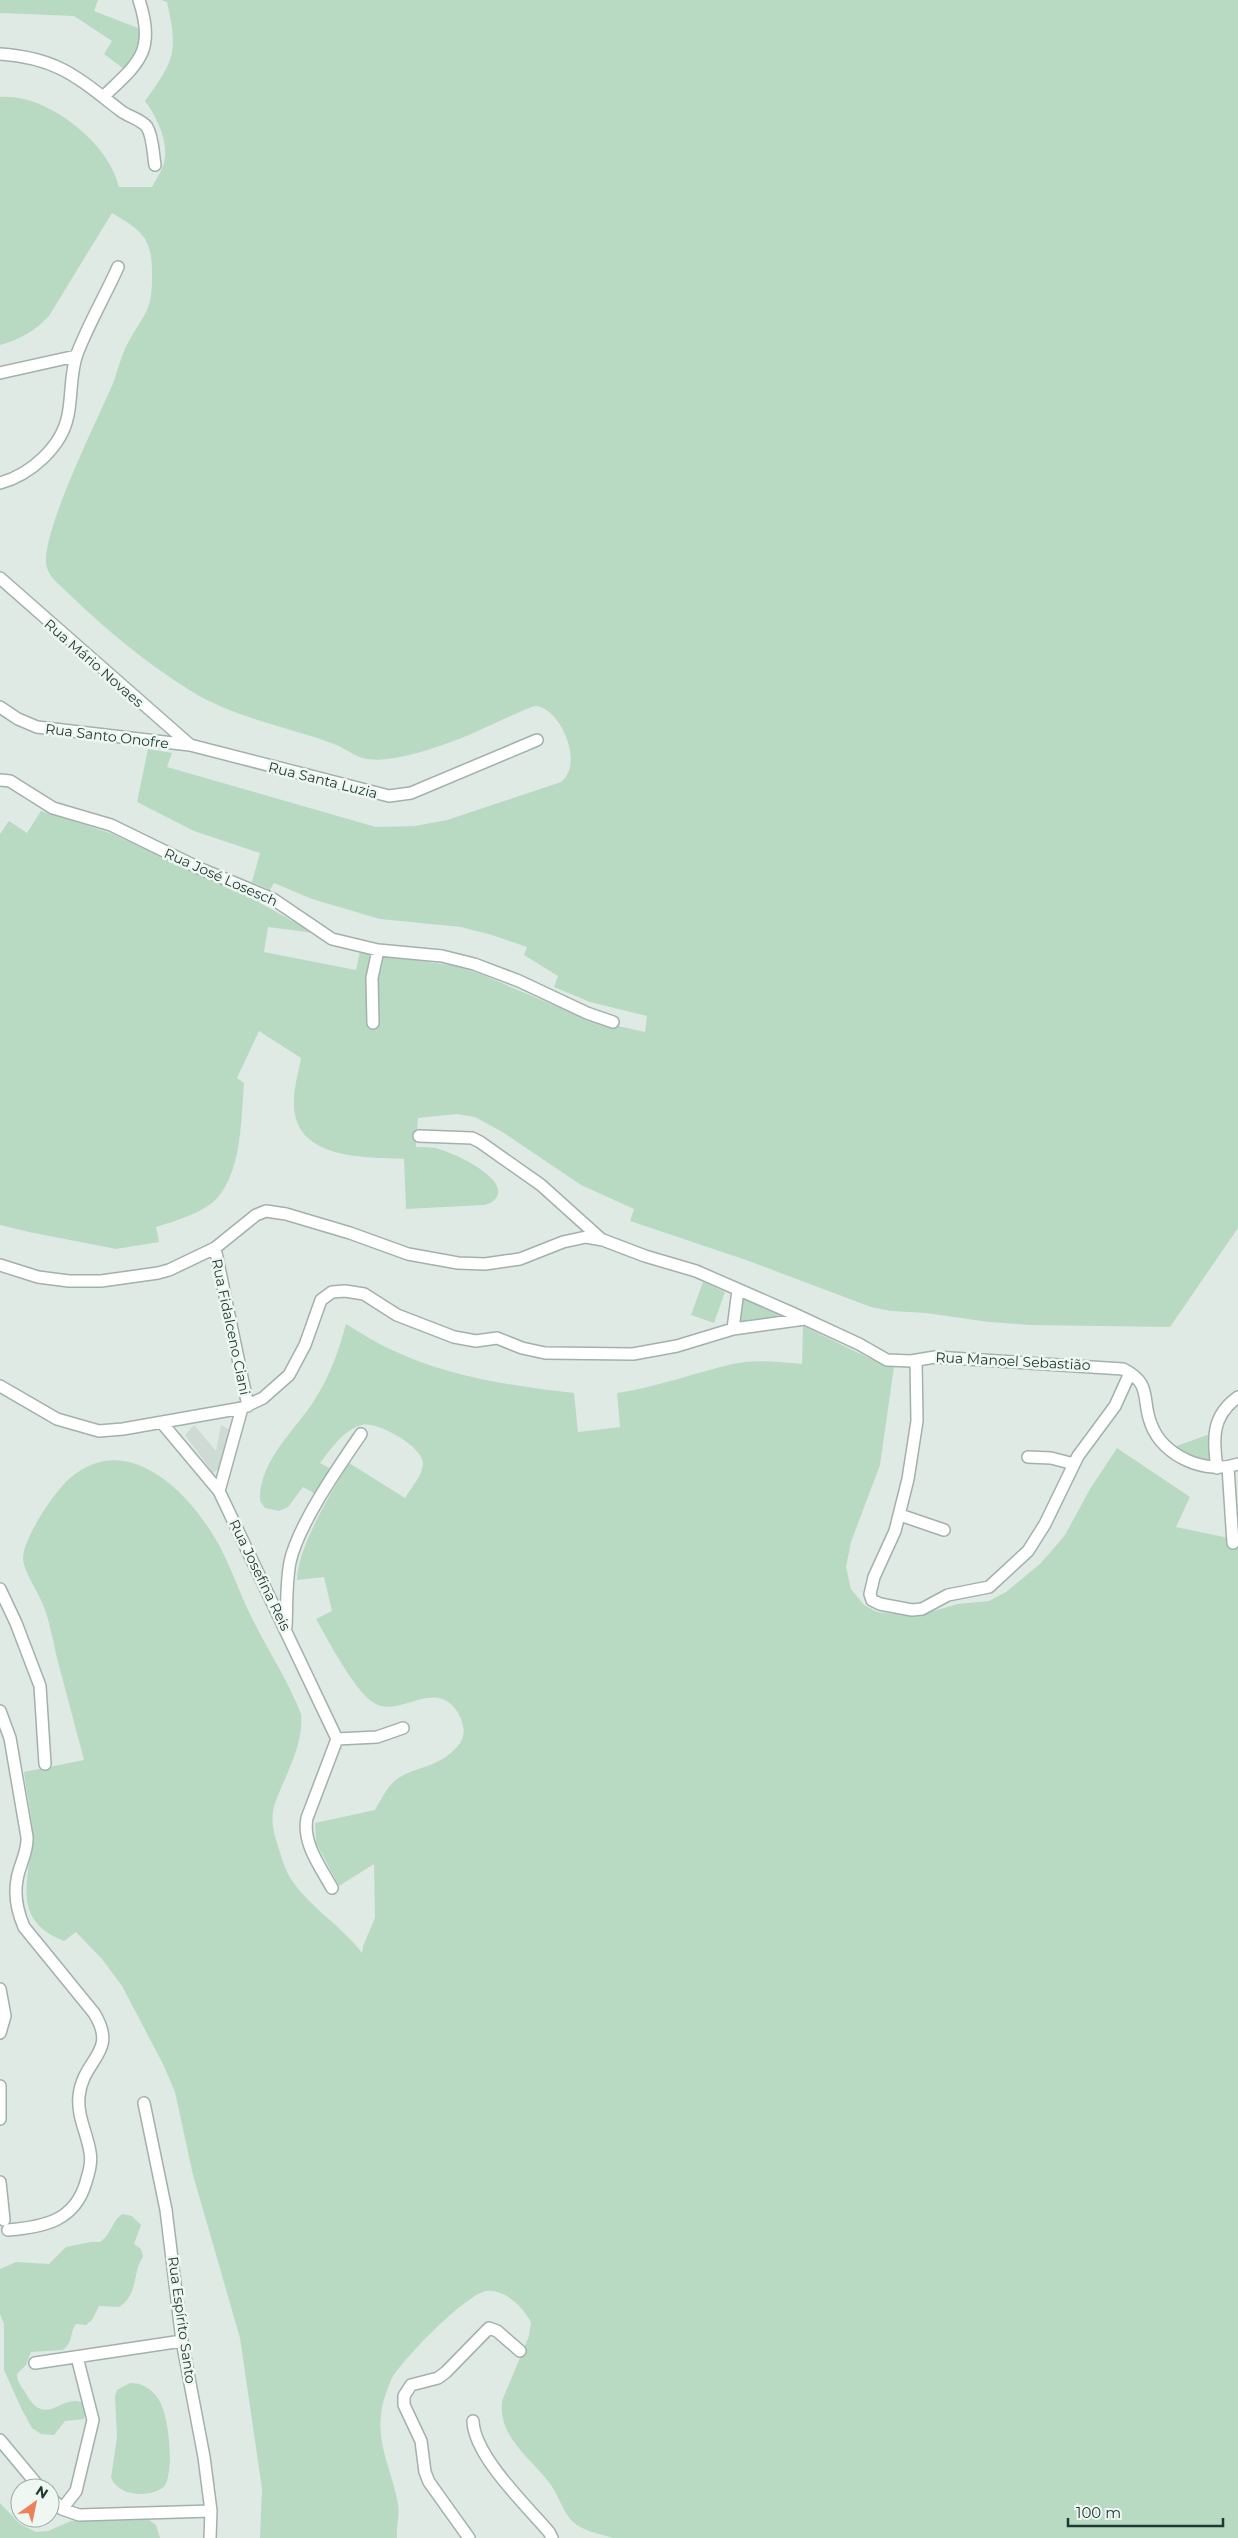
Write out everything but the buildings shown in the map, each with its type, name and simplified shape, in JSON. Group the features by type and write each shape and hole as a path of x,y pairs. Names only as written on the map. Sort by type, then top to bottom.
{"street":[{"path":"104,96 133,67 143,53 144,22 139,0"},
{"path":"0,54 33,58 59,66 104,96 123,112 147,127 155,164"},
{"path":"0,483 35,465 50,450 60,436 68,415 76,356 118,268"},
{"path":"0,373 76,356"},
{"name":"Rua Mário Novaes","path":"0,578 148,711 190,745"},
{"name":"Rua Santo Onofre","path":"0,707 18,719 37,727 190,745"},
{"name":"Rua Santa Luzia","path":"190,745 377,794 395,796 411,793 537,740"},
{"name":"Rua José Losesch","path":"0,780 10,781 53,808 111,824 201,869 273,899 332,940 378,950 442,956 474,964 499,972 580,1010 613,1022"},
{"path":"373,1024 372,978 378,950"},
{"path":"419,1136 472,1138 480,1142 541,1185 603,1240"},
{"path":"0,1265 38,1278 101,1281 169,1270 215,1248 256,1215 272,1211 350,1233 408,1254 458,1263 485,1264 520,1260 574,1238 586,1237 603,1240"},
{"name":"Rua Manoel Sebastião","path":"603,1240 645,1256 696,1271 859,1344 887,1360 916,1361 935,1357 1112,1367 1130,1373"},
{"name":"Rua Fidalceno Ciani","path":"215,1248 245,1407"},
{"path":"733,1329 738,1290"},
{"path":"0,1386 56,1419 87,1428 124,1430 245,1407 263,1398 289,1375 305,1345 321,1300 332,1292 350,1291 364,1294 397,1315 462,1339 476,1341 497,1338 522,1348 545,1354 634,1354 677,1346 733,1329 805,1319"},
{"path":"916,1361 917,1421 912,1460 900,1515 891,1544 874,1577 870,1596 880,1604 917,1610 948,1595 989,1587 1028,1551 1046,1524 1074,1464 1092,1434 1115,1406 1130,1373 1143,1386 1150,1423 1162,1440 1191,1462 1228,1466"},
{"path":"1233,1543 1228,1466 1214,1431 1222,1415 1238,1397"},
{"path":"219,1491 245,1407"},
{"name":"Rua Josefina Reis","path":"162,1423 219,1491 337,1740"},
{"path":"286,1629 288,1576 291,1559 320,1499 361,1434"},
{"path":"1028,1457 1051,1458 1074,1464"},
{"path":"900,1515 944,1530"},
{"path":"0,1589 16,1623 40,1686 45,1764"},
{"path":"0,1711 10,1738 27,1837 26,1851 16,1882 20,1918 24,1927 94,2012 103,2026 105,2037 79,2095 82,2126 91,2161 84,2187 75,2204 61,2218 35,2227 3,2226 0,2182"},
{"path":"332,1888 307,1841 306,1830 308,1818 337,1740 377,1737 403,1728"},
{"path":"0,1989 5,2016 0,2033"},
{"path":"0,2086 0,2119"},
{"name":"Rua Espírito Santo","path":"144,2103 166,2210 182,2342 204,2457 211,2511 210,2538"},
{"path":"469,2538 429,2482 425,2472 420,2435 404,2401 405,2392 409,2387 440,2376 487,2329 492,2328 497,2331 520,2351"},
{"path":"35,2363 182,2342"},
{"path":"76,2357 92,2420 76,2491 62,2509 79,2515 211,2511"},
{"path":"473,2421 476,2433 493,2466 512,2492 544,2526 552,2538"},
{"path":"0,2440 32,2478"}],"shaded area":[{"path":"194,1425 216,1451 221,1425 232,1431 222,1466 213,1473 185,1435"}],"green space":[{"path":"0,0 98,0 94,11 138,28 139,40 137,50 124,69 104,54 112,41 74,16 0,13"},
{"path":"161,0 1238,0 1238,1228 1170,1327 1030,1325 989,1322 926,1313 891,1311 871,1307 746,1260 630,1221 634,1209 581,1185 504,1133 475,1117 457,1114 418,1118 416,1147 442,1150 474,1165 492,1179 497,1187 498,1194 496,1199 484,1205 406,1209 404,1159 353,1156 320,1146 307,1137 298,1124 294,1107 295,1089 301,1058 259,1031 237,1078 244,1083 235,1164 222,1192 212,1203 178,1220 156,1227 159,1242 116,1249 0,1225 0,834 9,821 27,833 41,811 110,833 253,899 314,933 268,927 264,952 356,970 360,951 373,954 368,988 368,1027 377,1027 379,955 457,966 483,975 586,1019 645,1032 647,1016 590,1002 554,987 558,976 524,955 527,947 461,927 380,919 312,899 274,883 270,890 252,882 260,853 194,831 137,802 148,749 172,753 167,767 376,827 415,826 447,820 561,782 568,773 571,762 570,750 561,726 545,709 536,706 442,745 416,753 378,760 363,758 334,744 242,715 191,691 158,669 96,619 48,572 46,553 60,505 114,381 124,351 149,306 152,287 152,261 147,243 138,230 112,213 49,316 26,334 0,345 0,97 18,98 36,103 55,112 73,124 103,154 113,170 119,187 152,187 163,166 165,147 158,122 145,101 168,65 173,44 167,2"},
{"path":"703,1282 725,1292 714,1323 691,1315"},
{"path":"739,1293 795,1318 735,1327"},
{"path":"346,1324 386,1347 458,1374 527,1387 574,1393 578,1432 620,1427 617,1393 742,1362 768,1361 802,1364 803,1326 873,1360 894,1367 880,1465 851,1542 846,1567 851,1589 864,1605 877,1612 916,1616 958,1604 989,1601 1006,1592 1041,1563 1065,1535 1090,1489 1117,1448 1190,1497 1176,1527 1238,1540 1238,2538 613,2538 592,2532 573,2522 551,2485 518,2447 505,2426 502,2414 502,2401 529,2336 531,2322 513,2300 500,2293 486,2291 476,2295 450,2315 421,2343 398,2369 387,2391 380,2426 383,2449 398,2504 397,2538 260,2538 262,2489 240,2338 193,2175 175,2092 163,2064 122,1986 102,1959 76,1932 64,1941 47,1932 35,1921 29,1909 27,1881 32,1825 24,1772 84,1760 50,1626 42,1601 28,1576 23,1558 34,1527 56,1493 70,1478 91,1465 112,1460 133,1463 153,1472 188,1501 203,1519 215,1538 248,1610 291,1690 301,1714 300,1736 290,1768 275,1804 272,1820 285,1866 291,1879 307,1899 345,1934 362,1953 375,1918 374,1864 339,1886 316,1843 315,1823 375,1810 384,1793 393,1782 450,1754 460,1743 464,1732 458,1713 453,1706 444,1700 424,1698 394,1706 384,1706 374,1703 367,1697 342,1665 316,1619 332,1611 324,1577 297,1580 303,1552 309,1536 349,1463 405,1498 418,1477 423,1464 416,1450 408,1443 378,1427 362,1425 355,1427 344,1435 320,1463 333,1470 319,1496 303,1487 288,1507 279,1511 265,1508 260,1501 261,1486 265,1473 272,1459 307,1411 325,1381 334,1363"},
{"path":"1210,1434 1215,1467 1171,1448"},
{"path":"123,2214 132,2216 141,2225 134,2244 141,2249 143,2256 128,2299 119,2307 99,2306 92,2320 86,2325 76,2324 69,2344 63,2350 31,2352 26,2365 17,2374 22,2388 40,2409 47,2410 75,2401 83,2403 86,2410 84,2419 65,2421 54,2435 41,2434 32,2428 4,2370 4,2324 0,2314 0,2269 16,2262 49,2264 66,2247 100,2242 107,2236 119,2216"},
{"path":"130,2383 143,2385 150,2390 159,2400 166,2418 170,2457 167,2480 164,2487 151,2493 135,2494 128,2492 121,2489 111,2478 117,2437 115,2396 117,2390"},
{"path":"0,2503 10,2514 10,2528 28,2528 36,2532 60,2528 60,2526 71,2521 149,2520 156,2525 160,2538 0,2538"}]}
